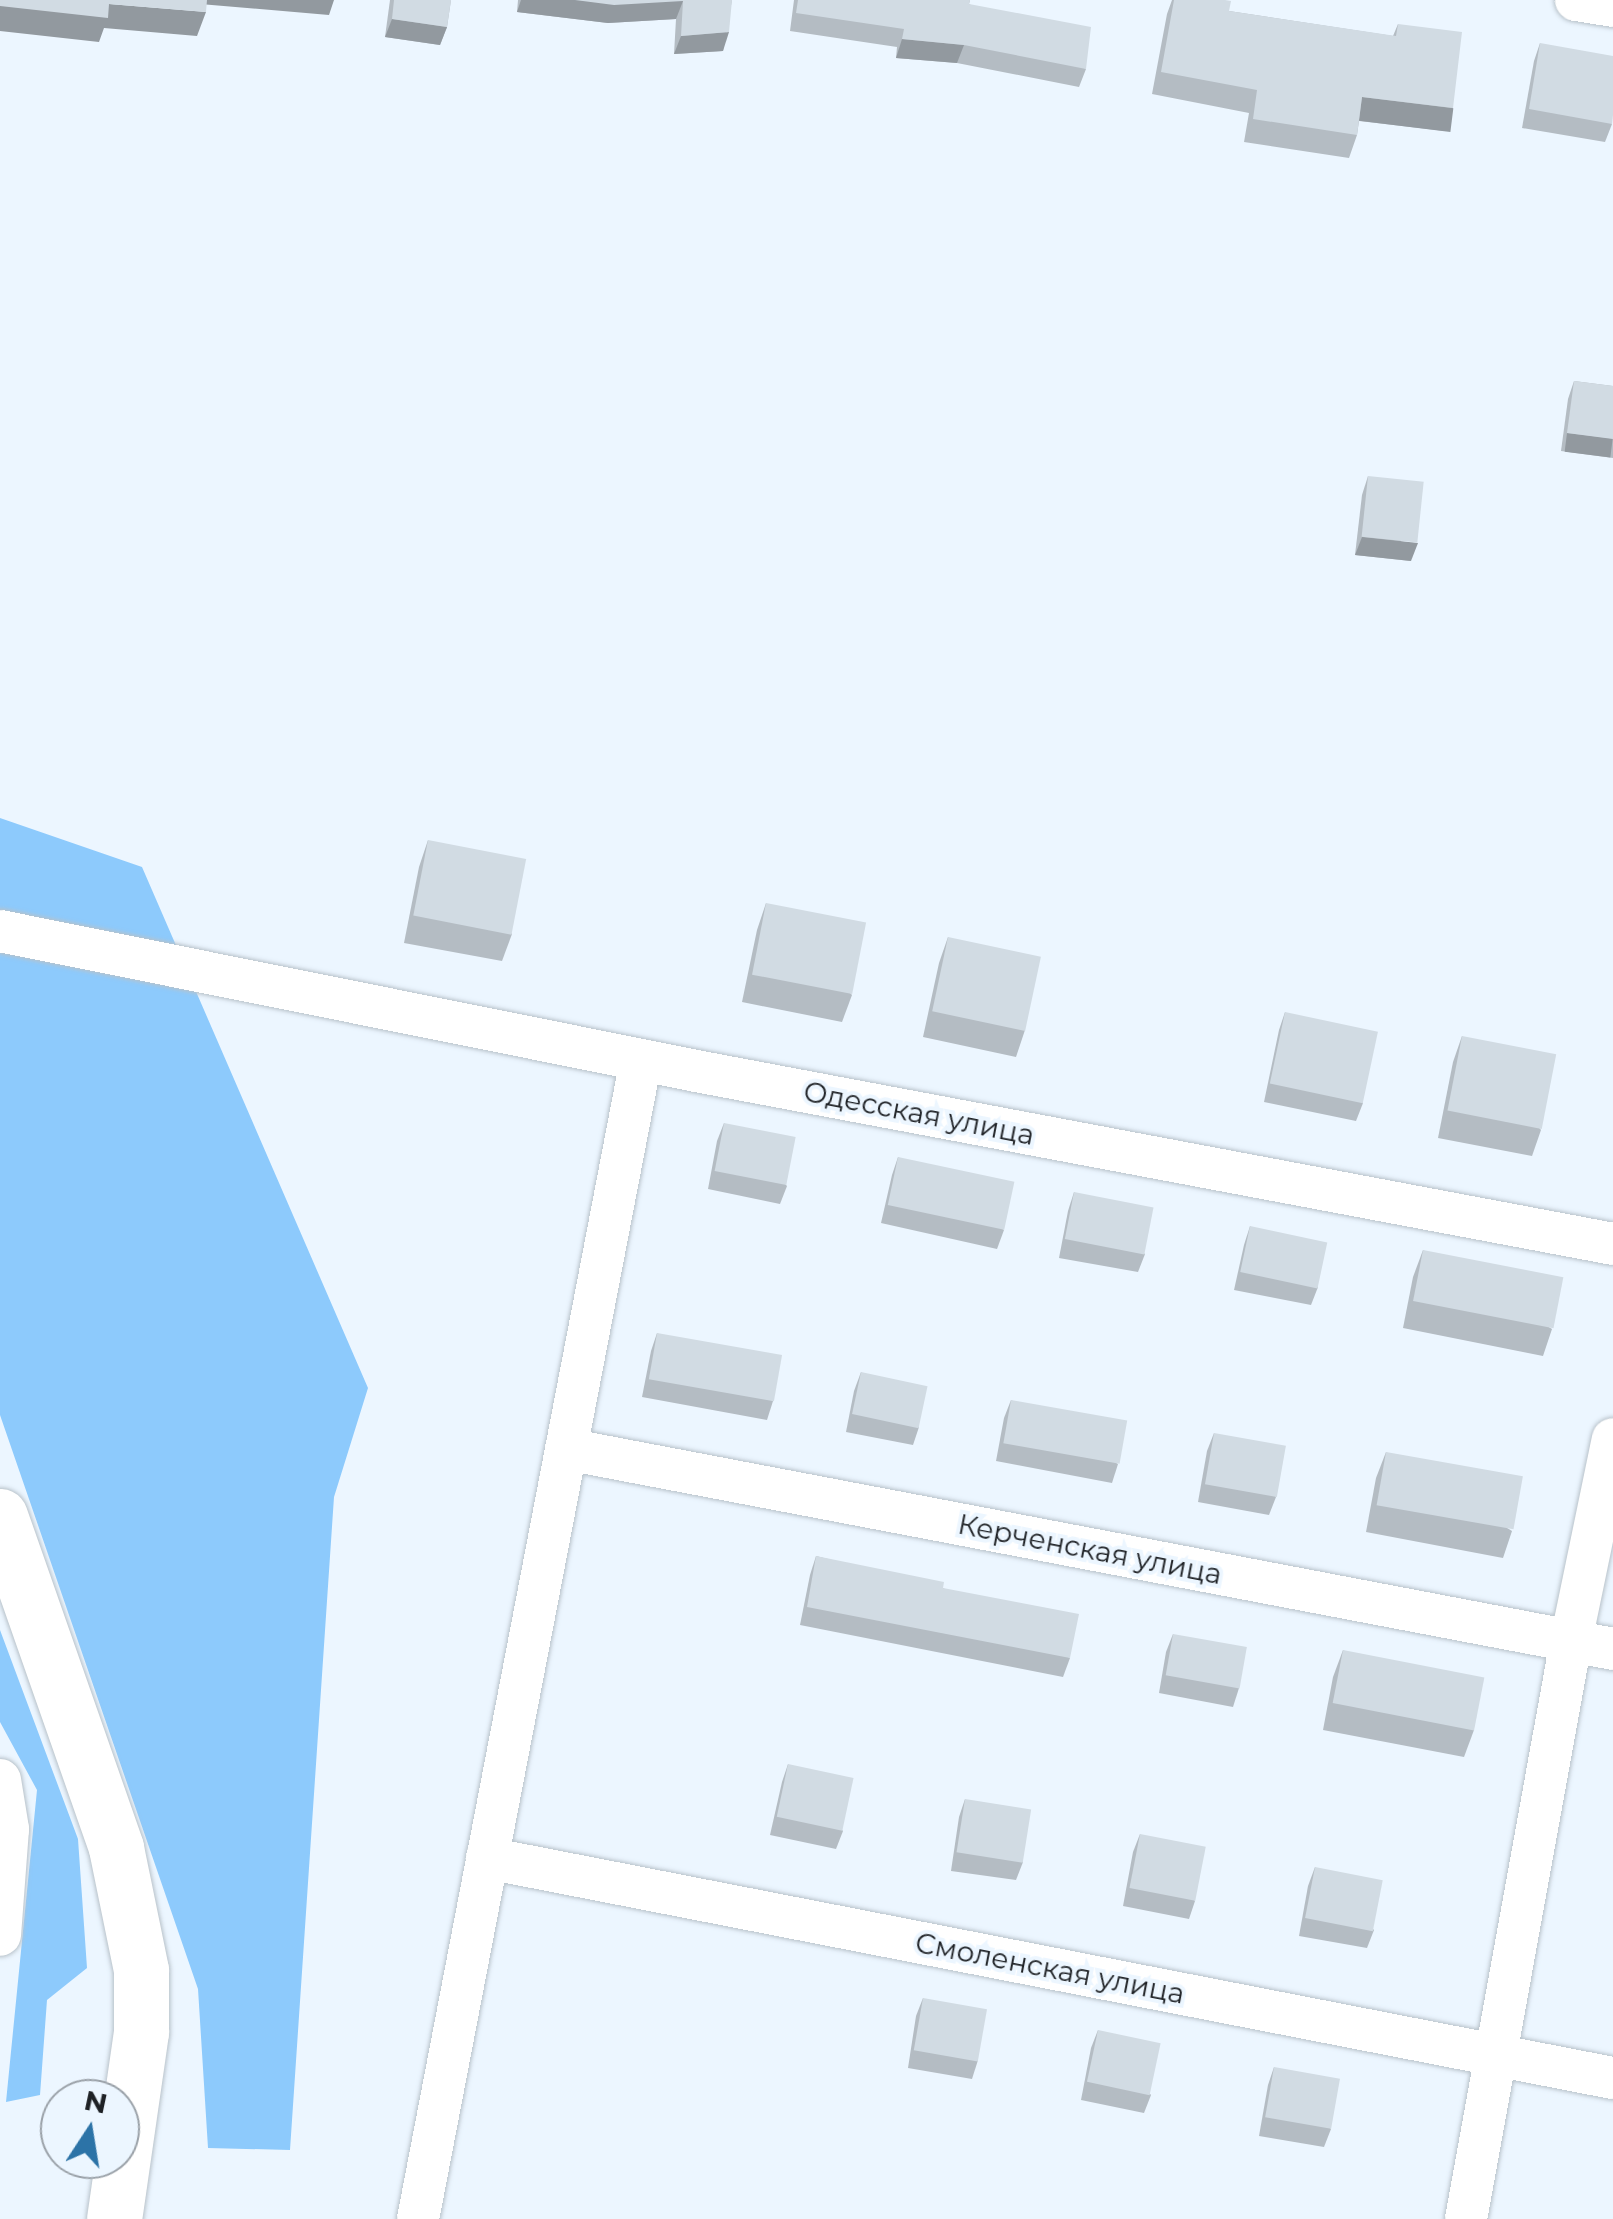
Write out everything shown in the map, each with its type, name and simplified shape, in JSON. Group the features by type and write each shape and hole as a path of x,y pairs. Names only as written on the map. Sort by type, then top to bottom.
{"street":[{"path":"1576,0 1613,6"},
{"name":"Одесская улица","path":"0,931 641,1060 1613,1244"},
{"path":"418,2219 641,1060"},
{"path":"1466,2219 1571,1641 1613,1439"},
{"name":"Керченская улица","path":"566,1449 1613,1650"},
{"path":"0,1516 116,1848 141,1970 140,2032 120,2218"},
{"path":"0,1780 8,1829 0,1935"},
{"name":"Смоленская улица","path":"487,1858 1613,2078"}],"shaded area":[{"path":"0,818 142,867 368,1388 334,1497 290,2150 208,2148 198,1989 0,1415"},
{"path":"0,1630 78,1839 87,1968 47,2000 40,2095 6,2102 37,1790 0,1722"}],"building":[{"path":"0,0 207,0 206,12 109,4 108,18 0,6"},
{"path":"394,0 451,0 447,27 392,19"},
{"path":"575,0 732,0 729,32 681,36 683,1 614,5"},
{"path":"798,0 970,0 969,4 1091,27 1086,69 964,45 902,39 904,29 796,13"},
{"path":"1174,0 1225,0 1231,1 1229,11 1396,36 1398,24 1462,32 1453,108 1362,97 1357,135 1253,119 1257,90 1161,72"},
{"path":"1540,43 1613,56 1612,124 1529,109"},
{"path":"1574,381 1613,386 1613,439 1567,433"},
{"path":"1368,476 1424,482 1417,543 1362,537"},
{"path":"428,840 526,859 511,935 413,916"},
{"path":"766,903 866,922 852,994 752,975"},
{"path":"948,937 1041,957 1025,1031 932,1011"},
{"path":"1285,1012 1378,1032 1363,1103 1270,1083"},
{"path":"1462,1036 1556,1054 1542,1129 1447,1111"},
{"path":"724,1123 796,1137 786,1185 715,1171"},
{"path":"898,1157 1014,1182 1004,1230 888,1205"},
{"path":"1074,1192 1154,1207 1144,1255 1065,1239"},
{"path":"1250,1226 1327,1242 1318,1288 1240,1272"},
{"path":"1423,1250 1563,1277 1553,1328 1413,1301"},
{"path":"657,1333 782,1355 774,1401 649,1379"},
{"path":"861,1372 928,1386 919,1428 852,1414"},
{"path":"1011,1400 1127,1420 1120,1464 1003,1443"},
{"path":"1214,1433 1286,1446 1277,1497 1205,1484"},
{"path":"1386,1452 1523,1476 1514,1529 1377,1505"},
{"path":"816,1556 944,1582 943,1588 1079,1614 1070,1658 807,1607"},
{"path":"1173,1634 1247,1647 1240,1688 1166,1675"},
{"path":"1343,1650 1484,1677 1474,1730 1333,1703"},
{"path":"788,1764 854,1778 842,1831 777,1817"},
{"path":"965,1799 1031,1809 1023,1863 957,1852"},
{"path":"1140,1834 1206,1847 1195,1901 1130,1888"},
{"path":"1315,1867 1383,1880 1373,1931 1305,1918"},
{"path":"923,1998 987,2009 978,2061 914,2050"},
{"path":"1098,2030 1161,2043 1150,2095 1087,2082"},
{"path":"1274,2067 1340,2079 1331,2129 1265,2117"}]}
